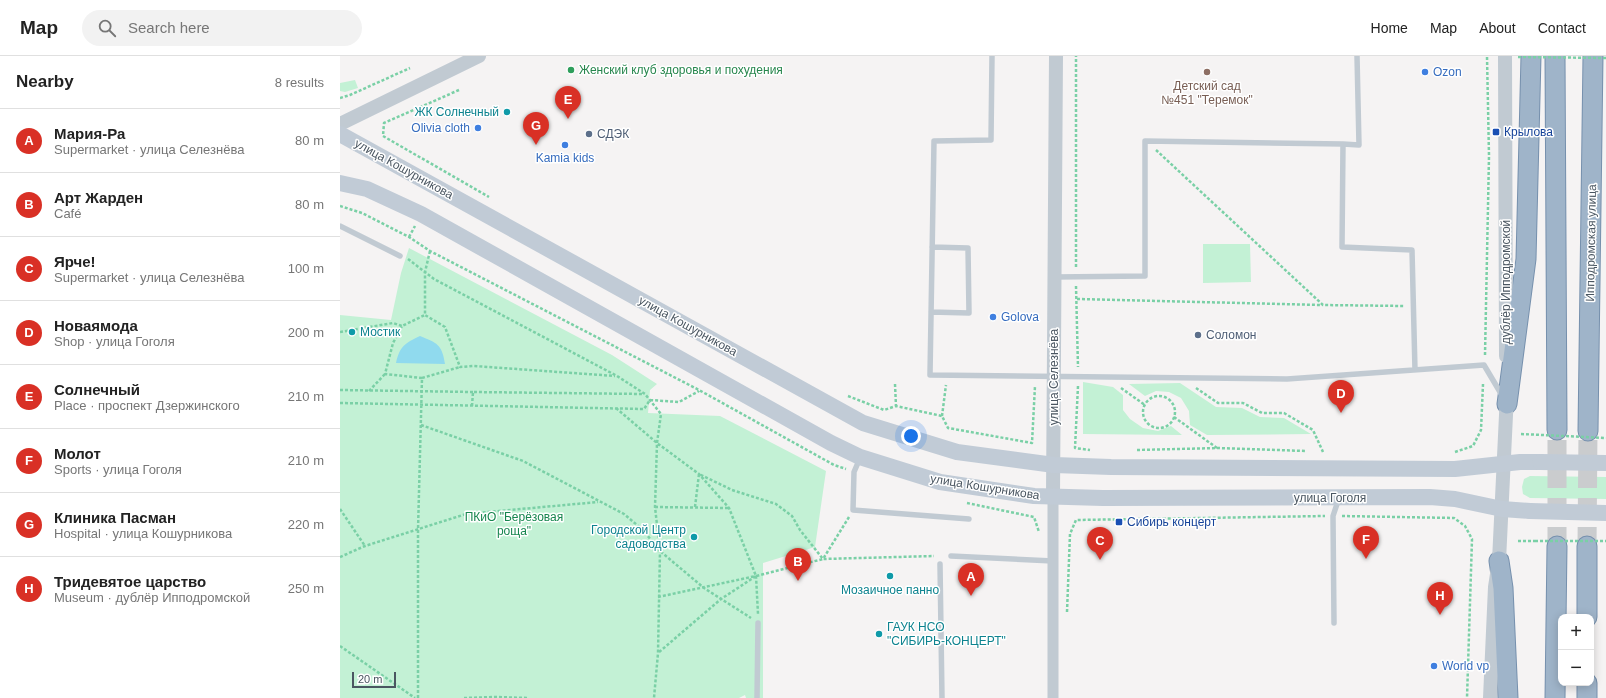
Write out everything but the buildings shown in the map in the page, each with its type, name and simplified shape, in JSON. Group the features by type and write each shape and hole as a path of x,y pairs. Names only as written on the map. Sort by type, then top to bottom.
{"highway":[{"path":"1507,404 1526,259 1518,56"},
{"path":"1555,56 1557,430"},
{"name":"Ипподромская улица","path":"1588,431 1593,56"},
{"path":"1555,698 1557,546"},
{"path":"1587,546 1587,614"},
{"path":"1499,561 1503,588 1508,698"},
{"path":"1587,686 1587,698"}],"main road":[{"name":"улица Кошурникова","path":"340,134 863,423 957,452 1054,465"},
{"name":"улица Кошурникова","path":"340,184 367,189 421,214 831,443 860,457 940,482 1025,495 1054,496"},
{"path":"1054,465 1122,468 1455,469 1520,462 1606,463"},
{"name":"улица Гоголя","path":"1054,496 1103,498 1455,499 1502,509 1606,513"}],"street":[{"path":"340,124 479,56"},
{"name":"улица Селезнёва","path":"1053,698 1056,56"},
{"name":"дублёр Ипподромской","path":"1502,509 1507,404 1518,56"},
{"path":"1490,698 1495,587 1501,540 1502,509"}],"lane":[{"path":"992,56 991,140 934,141 930,374 1287,379 1484,365 1507,404"},
{"path":"1055,277 1145,276 1145,141 1359,145 1357,56"},
{"path":"1343,144 1342,247 1412,250 1415,370"},
{"path":"340,226 400,256"},
{"path":"931,312 969,313 968,248 932,247"},
{"path":"860,457 854,472 853,510 969,519"},
{"path":"1334,623 1333,516 1339,498"},
{"path":"951,556 1053,561"},
{"path":"940,564 942,698"},
{"path":"757,698 758,623"}],"path":[{"path":"1076,56 1076,277 1078,376 1075,448 1098,450"},
{"path":"1448,452 1456,452 1473,446 1482,430 1488,156 1487,56"},
{"path":"1518,56 1606,58"},
{"path":"340,98 410,68"},
{"path":"459,90 384,123 383,136 492,199"},
{"path":"1145,141 1323,305"},
{"path":"425,315 425,272 430,251"},
{"path":"400,256 410,260 425,272 617,376 644,394 661,414 657,443 655,507 660,552 658,653 654,698"},
{"path":"1077,299 1414,306"},
{"path":"368,391 385,374 393,343 402,326 425,315"},
{"path":"425,315 445,327 460,367"},
{"path":"340,332 393,323 402,326"},
{"path":"385,374 422,378 460,367 474,366 617,376"},
{"path":"947,375 942,416 948,428 1032,443 1036,376"},
{"path":"418,698 418,530 422,378"},
{"path":"1181,378 1218,403 1243,403 1262,413 1284,414 1313,430 1323,452"},
{"path":"895,384 896,406"},
{"path":"340,390 644,394"},
{"path":"650,400 679,402 699,390"},
{"path":"472,406 473,392"},
{"path":"842,393 884,410 896,406 942,416"},
{"path":"1157,396 1167,398 1174,407 1174,417 1168,425 1163,427 1153,426 1145,420 1143,415 1145,405 1148,401 1157,396"},
{"path":"340,403 644,409 650,400"},
{"path":"616,408 657,443 699,474 732,490 776,504 792,516 800,530 822,559"},
{"path":"1174,417 1217,448"},
{"path":"421,425 523,461 624,514 643,530 660,552 704,588 758,623"},
{"path":"1521,434 1606,438"},
{"path":"1135,450 1217,448 1308,451"},
{"path":"1316,452 1331,452"},
{"path":"695,506 699,474"},
{"path":"699,474 729,508 756,576 758,623"},
{"path":"340,556 365,546 466,514 599,502"},
{"path":"655,507 695,506 729,508"},
{"path":"340,509 365,546"},
{"path":"822,559 853,510"},
{"path":"1067,620 1070,534 1076,520 1333,516 1454,518 1464,526 1472,539 1467,698"},
{"path":"1518,541 1606,541"},
{"path":"658,597 756,576 822,559 951,556"},
{"path":"658,653 721,598 756,576"},
{"path":"340,646 414,698"},
{"path":"464,698 495,696 529,698"}],"green space":[{"path":"355,80 358,88 345,92 340,91 340,83"},
{"path":"1203,244 1250,244 1251,282 1203,283"},
{"name":"ПКиО \"Берёзовая роща\"","path":"409,248 612,355 657,384 650,390 648,413 720,416 826,471 815,547 763,563 763,698 746,698 745,695 739,698 340,698 340,315 391,320 401,273"},
{"path":"1083,382 1113,387 1123,395 1123,410 1130,419 1143,428 1158,431 1171,426 1182,435 1083,434"},
{"path":"1180,383 1216,407 1242,408 1260,417 1284,418 1311,434 1207,435 1190,425 1189,411 1181,398 1169,392 1156,391 1145,396 1129,384"},
{"path":"1530,476 1606,477 1606,499 1530,498 1523,494 1522,487 1524,479"}],"water":[{"path":"420,336 438,345 444,357 445,364 396,363 401,349 410,341"}],"tunnel":[{"path":"1557,430 1557,546"},
{"path":"1587,546 1588,431"}],"place":[{"name":"Женский клуб здоровья и похудения","path":"571,70"},
{"name":"Детский сад №451 \"Теремок\"","path":"1207,72"},
{"name":"Ozon","path":"1425,72"},
{"name":"ЖК Солнечный","path":"507,112"},
{"name":"Солнечный","path":"568,119"},
{"name":"Olivia cloth","path":"478,128"},
{"name":"Крылова","path":"1496,132"},
{"name":"СДЭК","path":"589,134"},
{"name":"Клиника Пасман","path":"536,145"},
{"name":"Kamia kids","path":"565,145"},
{"name":"Golova","path":"993,317"},
{"name":"Мостик","path":"352,332"},
{"name":"Соломон","path":"1198,335"},
{"name":"Новаямода","path":"1341,413"},
{"name":"Сибирь концерт","path":"1119,522"},
{"name":"Городской Центр садоводства","path":"694,537"},
{"name":"Молот","path":"1366,559"},
{"name":"Ярче!","path":"1100,560"},
{"name":"Мозаичное панно","path":"890,576"},
{"name":"Арт Жарден","path":"798,581"},
{"name":"Мария-Ра","path":"971,596"},
{"name":"Тридевятое царство","path":"1440,615"},
{"name":"ГАУК НСО \"СИБИРЬ-КОНЦЕРТ\"","path":"879,634"},
{"name":"World vp","path":"1434,666"}]}
